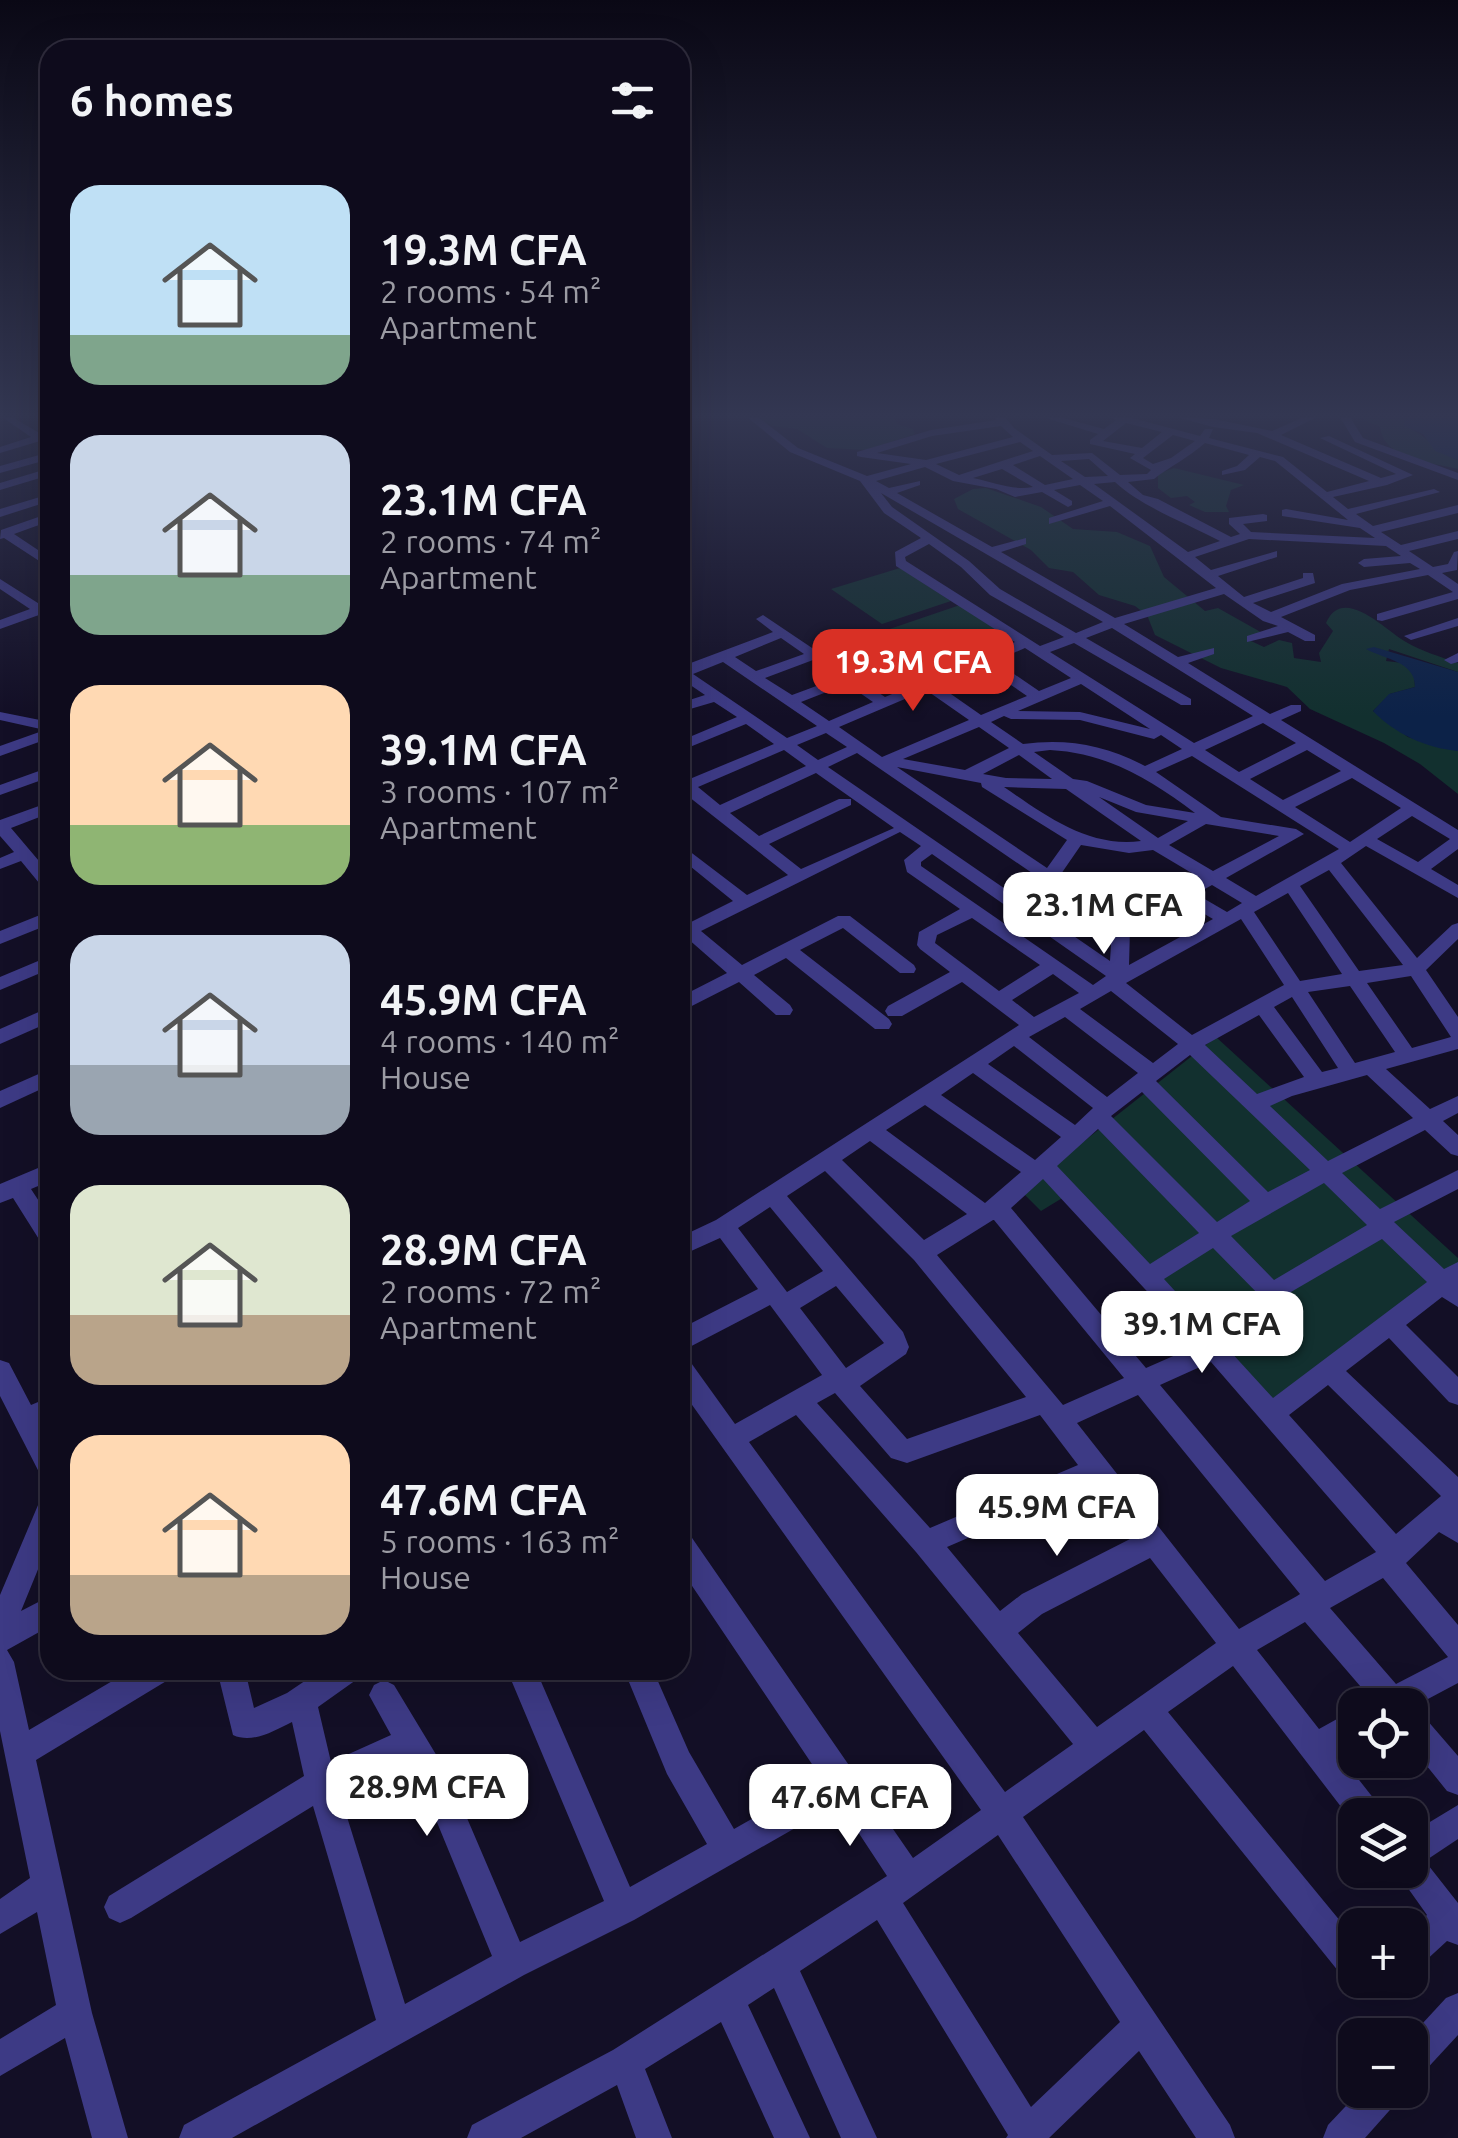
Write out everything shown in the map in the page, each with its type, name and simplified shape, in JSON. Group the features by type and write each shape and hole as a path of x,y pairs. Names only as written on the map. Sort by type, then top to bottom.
{"street":[{"path":"897,517 965,564 995,592 1112,623 1414,807 1458,839 1419,870"},
{"path":"929,517 1002,560 1060,610 1074,638 1186,702"},
{"path":"1053,521 1069,517"},
{"path":"1130,517 1242,602 1310,638"},
{"path":"1181,517 1230,541"},
{"path":"1303,517 1368,527 1412,517"},
{"path":"1352,517 1458,592"},
{"path":"1248,535 1232,521 1263,518"},
{"path":"2,534 40,521"},
{"path":"1164,539 1201,527"},
{"path":"2,534 40,558"},
{"path":"1186,556 1248,535 1396,546 1458,536"},
{"path":"1304,538 1311,553"},
{"path":"927,540 899,555 900,563 1281,806 1304,830"},
{"path":"988,552 1025,546 1002,560"},
{"path":"1209,575 1273,554"},
{"path":"1268,618 1331,592 1453,567 1458,554"},
{"path":"1364,563 1413,559"},
{"path":"1242,602 1310,580 1308,576"},
{"path":"0,583 40,606"},
{"path":"690,785 984,660 1074,638 1225,590"},
{"path":"1382,617 1458,592"},
{"path":"0,625 40,611"},
{"path":"763,619 882,702"},
{"path":"1410,636 1458,622"},
{"path":"1252,639 1286,628"},
{"path":"690,669 782,633"},
{"path":"1176,664 1209,651"},
{"path":"754,677 814,655"},
{"path":"724,656 823,727 883,762 1121,926"},
{"path":"984,660 1038,697"},
{"path":"690,678 932,846 1191,1044 1381,1223 1453,1284 1272,1414"},
{"path":"788,702 848,679"},
{"path":"883,762 1081,679"},
{"path":"927,684 987,719 1020,749 1156,844 1224,918"},
{"path":"690,705 716,696"},
{"path":"1148,770 1185,746 1296,708"},
{"path":"0,716 40,726"},
{"path":"987,719 1080,716 1185,746"},
{"path":"690,742 748,718"},
{"path":"0,751 40,733"},
{"path":"1237,780 1307,744"},
{"path":"718,812 856,748"},
{"path":"974,778 1020,749 1088,750 1148,770 1211,821"},
{"path":"883,762 1017,784 1069,783 1102,790 1142,809 1211,821 1304,830 1358,844 1458,892"},
{"path":"727,768 758,793"},
{"path":"1281,806 1352,772"},
{"path":"0,790 40,776"},
{"path":"974,778 1075,840 1108,846 1156,844 1211,821"},
{"path":"690,793 800,876"},
{"path":"758,843 845,802"},
{"path":"690,1241 724,1226 1024,1031 1331,862 1414,807"},
{"path":"40,811 0,826 40,874"},
{"path":"1107,983 1121,926 1304,830"},
{"path":"690,926 892,832"},
{"path":"1050,878 1075,840"},
{"path":"932,846 912,860 913,868 1054,965 1107,983"},
{"path":"0,864 24,854"},
{"path":"690,857 745,902"},
{"path":"1331,862 1416,969 1458,1032"},
{"path":"1050,878 1140,888 1196,887 1248,905 1294,988 1362,1071 1427,1119 1458,1148"},
{"path":"1290,884 1408,1057"},
{"path":"974,910 928,932 925,938 930,949 1000,1000 1213,1236 1272,1293 1381,1223 1458,1180"},
{"path":"690,1000 844,920 906,969"},
{"path":"0,938 40,921"},
{"path":"922,1253 991,1211 1103,1112 1191,1044 1294,988 1416,969 1458,928"},
{"path":"690,935 782,1010"},
{"path":"789,951 888,1018 963,973"},
{"path":"1000,1000 1054,965"},
{"path":"0,984 40,966"},
{"path":"1260,1004 1279,1024 1318,1082"},
{"path":"1064,1007 1147,1076 1266,1203"},
{"path":"0,1037 40,1019"},
{"path":"1255,1104 1286,1090 1458,1042"},
{"path":"974,1064 1077,1137"},
{"path":"0,1100 40,1081"},
{"path":"926,1095 1040,1169 1148,1277 1272,1414 1391,1558 1458,1647"},
{"path":"1148,1277 1266,1203 1458,1104"},
{"path":"872,1130 991,1211 1140,1385 1381,1688"},
{"path":"828,1160 922,1253 1051,1411 1353,1798"},
{"path":"40,1176 9,1190 40,1226"},
{"path":"733,1438 897,1347 895,1339 773,1195"},
{"path":"724,1226 840,1381 892,1442 907,1451 1140,1385 1214,1348"},
{"path":"690,1337 839,1273"},
{"path":"1392,1326 1458,1394"},
{"path":"0,1371 40,1448"},
{"path":"499,2134 728,2000 1003,1814 1234,1647 1391,1558 1454,1510 1331,1372"},
{"path":"690,1391 733,1438 1003,1814 1217,2138"},
{"path":"800,1400 926,1543 1096,1749"},
{"path":"26,1421 40,1413"},
{"path":"926,1543 1095,1470"},
{"path":"0,1628 40,1531"},
{"path":"998,1631 1032,1604 1152,1542"},
{"path":"690,1559 842,1784 1027,2137 1141,2026"},
{"path":"0,1639 40,1616"},
{"path":"0,1662 75,2013 110,2138"},
{"path":"1426,1688 1458,1667"},
{"path":"21,1752 141,1680"},
{"path":"233,1680 243,1724 257,1723 331,1680"},
{"path":"524,1680 623,1909"},
{"path":"642,1680 678,1764 728,1850"},
{"path":"384,1694 438,1787 512,1963"},
{"path":"302,1700 322,1784 396,2029"},
{"path":"1148,1710 1338,1944"},
{"path":"1314,1749 1338,1734"},
{"path":"120,1908 322,1784 411,1741"},
{"path":"1428,1745 1458,1780"},
{"path":"197,2138 512,1963 623,1909 842,1784"},
{"path":"1428,1840 1458,1820"},
{"path":"0,1918 47,1886"},
{"path":"1426,1888 1453,1923 1428,1940"},
{"path":"780,1964 859,2138"},
{"path":"728,2000 792,2138"},
{"path":"1428,2042 1458,2010"},
{"path":"0,2059 75,2013"},
{"path":"625,2062 654,2138"},
{"path":"1340,2138 1368,2108"}],"green space":[{"path":"972,517 1055,517 1073,529 1117,532 1150,546 1164,577 1205,611 1218,608 1266,635 1251,641 1264,647 1279,640 1292,643 1294,658 1321,662 1319,653 1333,631 1326,623 1333,612 1343,608 1365,614 1412,645 1458,663 1458,672 1389,649 1386,661 1403,663 1414,673 1415,687 1390,694 1373,711 1408,737 1458,751 1458,794 1420,764 1384,743 1310,709 1287,687 1221,668 1155,635 1147,615 1135,606 1099,595 1073,572 1049,568 1031,550"},
{"path":"900,568 951,601 882,624 831,589"},
{"path":"960,605 1015,640 922,674 869,636"},
{"path":"1216,1037 1458,1258 1458,1274 1272,1413 1064,1197 1041,1211 1021,1191"}],"water":[{"path":"1374,647 1458,672 1458,751 1412,739 1373,711 1389,694 1415,687 1405,666 1366,649"}]}
